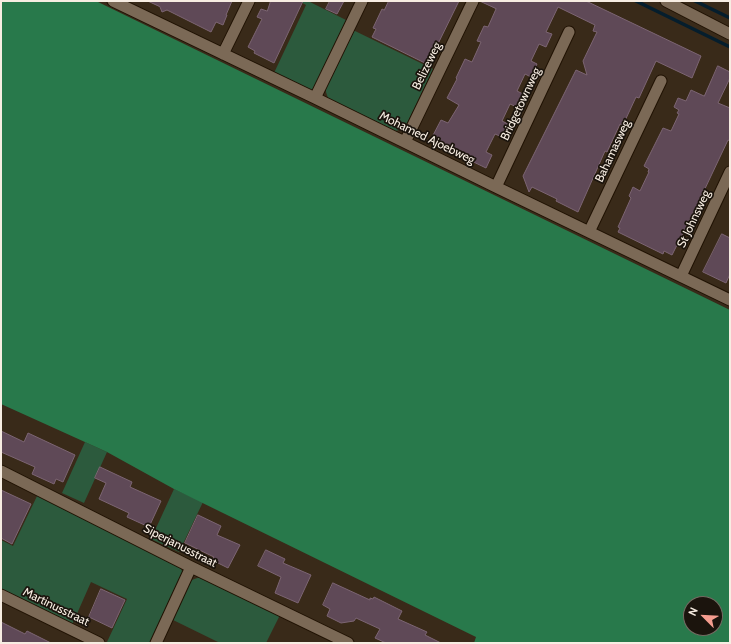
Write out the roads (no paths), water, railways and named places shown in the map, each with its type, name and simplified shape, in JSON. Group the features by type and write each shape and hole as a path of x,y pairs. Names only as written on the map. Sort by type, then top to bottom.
{"street":[{"name":"Mohamed Ajoebweg","path":"112,1 133,5 224,54 730,300"},
{"path":"224,54 248,1"},
{"path":"315,98 362,1"},
{"name":"Belizeweg","path":"405,142 472,1"},
{"path":"666,1 730,34"},
{"name":"Bridgetownweg","path":"496,187 569,32"},
{"name":"Bahamasweg","path":"589,232 661,81"},
{"name":"St Johnsweg","path":"681,276 730,172"},
{"name":"Siperjanusstraat","path":"1,471 348,643"},
{"path":"156,643 192,567"},
{"name":"Martinusstraat","path":"1,595 99,643"}],"waterway":[{"path":"636,1 730,47"},
{"path":"695,1 730,18"}]}
